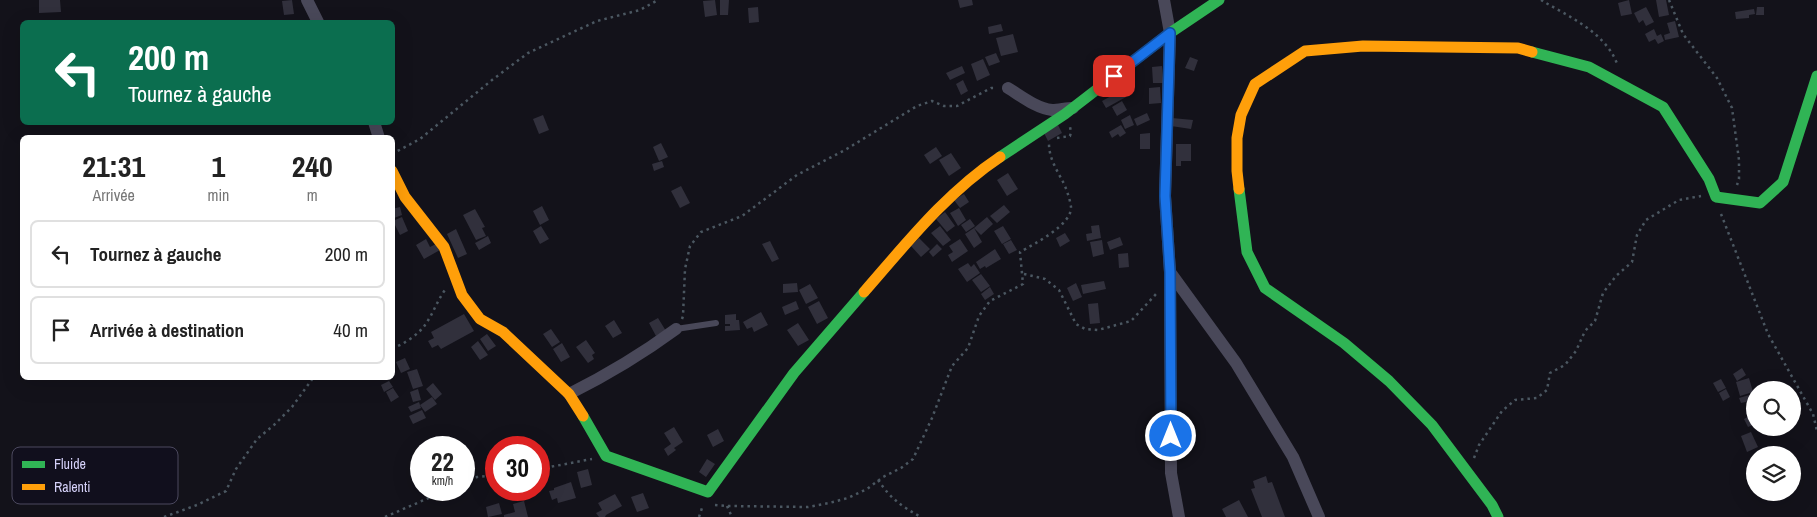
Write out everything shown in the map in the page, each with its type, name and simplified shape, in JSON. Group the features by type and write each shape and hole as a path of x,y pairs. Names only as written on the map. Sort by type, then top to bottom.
{"street":[{"path":"307,0 317,20"},
{"path":"1164,0 1170,33 1165,196 1170,272 1171,473 1179,517"},
{"path":"395,177 405,197 444,246 462,295 480,319 503,332 569,394 606,456 708,492 794,373 933,213 980,170 1069,111 1170,33 1220,0"},
{"path":"1498,517 1492,505 1432,425 1389,381 1344,343 1265,288 1247,252 1237,171 1237,138 1241,115 1255,84 1305,51 1363,46 1518,48 1589,66 1663,107 1708,179 1716,197 1760,203 1783,182 1817,76"},
{"path":"1008,88 1029,101 1044,107 1052,110 1069,111"},
{"path":"1170,272 1236,362 1293,457 1319,517"},
{"path":"569,394 642,354 676,329"}],"lane":[{"path":"676,329 716,323"}],"path":[{"path":"395,152 420,139 528,53 597,21 640,10 658,0"},
{"path":"1541,0 1572,16 1590,29 1615,56 1619,69"},
{"path":"1669,0 1683,34 1717,78 1732,108 1739,179 1732,198"},
{"path":"676,329 683,316 686,270 690,246 701,232 742,216 796,175 845,150 917,106 932,101 944,106 956,106 991,88 1008,88"},
{"path":"712,504 726,506 808,507 848,498 901,468 913,459 932,418 952,366 968,348 979,316 990,301 1024,284 1020,252 1056,230 1070,214 1071,206 1064,184 1053,162 1048,145 1058,138 1070,136 1069,111"},
{"path":"1469,475 1479,445 1502,411 1515,400 1537,398 1547,390 1550,373 1564,365 1576,351 1585,331 1595,321 1603,293 1616,276 1632,262 1637,235 1646,220 1679,200 1706,195 1716,197 1727,232 1768,334 1813,414 1817,431"},
{"path":"1024,274 1044,279 1059,290 1076,324 1085,329 1098,330 1130,321 1162,288 1170,272"},
{"path":"395,347 424,326 439,297 455,277"},
{"path":"164,517 197,505 226,491 236,469 257,439 292,407 312,380"},
{"path":"550,467 606,456"},
{"path":"878,480 889,496 904,508 921,517"},
{"path":"385,517 422,501"},
{"path":"726,506 732,517"}],"building":[{"path":"39,0 60,0 61,12 39,13"},
{"path":"292,0 294,14 284,15 282,1"},
{"path":"715,0 717,15 705,17 703,1"},
{"path":"720,0 729,0 728,15 720,15"},
{"path":"958,0 972,0 973,5 960,8"},
{"path":"1629,0 1632,14 1621,16 1618,3"},
{"path":"1656,0 1666,0 1669,15 1659,17"},
{"path":"758,7 759,22 749,23 748,8"},
{"path":"1646,7 1654,22 1646,26 1643,20 1639,23 1634,13"},
{"path":"1757,7 1764,7 1764,15 1756,15"},
{"path":"1754,9 1755,14 1749,15 1749,18 1736,19 1735,12"},
{"path":"1675,21 1679,37 1665,40 1664,35 1670,33 1667,23"},
{"path":"1001,24 1003,31 989,34 988,27"},
{"path":"1654,29 1657,36 1661,34 1664,41 1658,44 1655,39 1649,42 1645,34"},
{"path":"1013,34 1018,52 1001,56 996,38"},
{"path":"996,53 1000,62 989,66 985,57"},
{"path":"1190,57 1198,60 1194,71 1185,68"},
{"path":"983,59 990,75 977,81 971,64"},
{"path":"962,66 965,73 950,80 946,73"},
{"path":"1162,66 1163,83 1153,83 1152,67"},
{"path":"1131,69 1134,76 1128,79 1131,85 1120,90 1116,82"},
{"path":"963,80 968,91 961,95 956,84"},
{"path":"1160,87 1161,103 1149,104 1149,88"},
{"path":"1122,90 1126,97 1106,108 1102,101"},
{"path":"1122,101 1127,110 1117,116 1112,107"},
{"path":"1147,113 1150,120 1137,126 1134,119"},
{"path":"543,115 549,130 539,134 533,119"},
{"path":"1130,115 1134,125 1125,129 1121,120"},
{"path":"1172,118 1193,120 1191,129 1171,126"},
{"path":"1058,125 1062,133 1048,141 1044,133"},
{"path":"1121,125 1126,133 1120,137 1118,134 1112,138 1109,132"},
{"path":"1150,133 1150,149 1140,149 1140,134"},
{"path":"661,143 668,157 659,161 653,147"},
{"path":"1176,144 1191,144 1191,161 1181,161 1181,166 1176,166"},
{"path":"936,147 942,156 930,164 924,155"},
{"path":"951,153 961,168 949,176 939,160"},
{"path":"662,161 664,167 654,171 652,164"},
{"path":"1008,173 1018,189 1007,196 997,180"},
{"path":"681,186 690,203 680,208 671,191"},
{"path":"964,194 969,202 960,208 954,200"},
{"path":"1004,205 1010,212 997,223 990,216"},
{"path":"542,206 549,220 540,225 533,211"},
{"path":"400,207 402,215 395,218 395,208"},
{"path":"959,208 966,220 958,226 950,213"},
{"path":"475,209 485,227 482,228 486,236 476,240 463,215"},
{"path":"945,212 955,226 947,232 936,219"},
{"path":"402,217 408,231 400,235 395,225 395,220"},
{"path":"987,217 993,224 981,235 974,228"},
{"path":"970,219 975,226 966,232 961,225"},
{"path":"1099,225 1101,238 1087,241 1086,234 1092,233 1091,226"},
{"path":"541,226 549,239 540,244 533,231"},
{"path":"940,226 951,240 943,246 931,233"},
{"path":"1003,226 1011,239 1002,244 994,231"},
{"path":"974,228 982,242 974,248 965,234"},
{"path":"456,229 467,254 458,258 447,234"},
{"path":"1065,233 1070,241 1060,247 1056,238"},
{"path":"488,236 491,243 479,250 475,243"},
{"path":"1120,237 1123,245 1110,250 1107,242"},
{"path":"919,238 930,249 921,257 911,246"},
{"path":"426,239 430,247 436,244 440,250 424,259 416,245"},
{"path":"960,239 968,251 952,262 948,255 953,252 949,246"},
{"path":"1011,240 1017,250 1009,254 1003,244"},
{"path":"1102,240 1104,254 1093,257 1090,242"},
{"path":"770,241 779,259 772,262 762,244"},
{"path":"937,244 942,249 933,257 929,252"},
{"path":"995,249 1001,259 986,268 985,266 980,269 976,262"},
{"path":"1128,253 1129,267 1119,268 1118,254"},
{"path":"968,263 971,267 974,264 980,273 967,282 958,269"},
{"path":"981,274 990,286 981,292 972,280"},
{"path":"1104,281 1106,289 1083,294 1081,285"},
{"path":"797,283 798,292 783,293 783,284"},
{"path":"1076,283 1082,297 1073,301 1067,288"},
{"path":"810,284 818,298 806,304 799,290"},
{"path":"990,287 994,294 985,300 981,294"},
{"path":"796,301 799,309 785,315 782,307"},
{"path":"819,301 828,318 817,324 808,307"},
{"path":"1098,303 1100,323 1090,324 1088,304"},
{"path":"761,312 768,325 754,332 752,327 747,329 743,322"},
{"path":"464,314 474,331 441,349 438,345 432,348 428,341 434,338 431,332"},
{"path":"736,314 740,330 725,331 725,326 730,326 730,324 725,324 725,315"},
{"path":"658,318 666,331 656,336 649,323"},
{"path":"614,320 622,333 613,338 605,326"},
{"path":"798,323 809,340 798,346 787,330"},
{"path":"551,329 560,342 552,347 543,334"},
{"path":"487,334 496,346 488,351 480,339"},
{"path":"586,340 595,353 592,355 594,359 588,363 576,347"},
{"path":"478,341 488,355 480,360 471,347"},
{"path":"562,343 570,357 561,362 553,349"},
{"path":"405,358 410,369 401,373 396,362"},
{"path":"1742,368 1746,375 1737,381 1733,374"},
{"path":"417,369 423,386 413,389 407,372"},
{"path":"1749,378 1750,381 1746,381 1746,394 1740,396 1736,382"},
{"path":"1721,379 1726,388 1718,392 1713,383"},
{"path":"389,381 393,387 384,392 381,385"},
{"path":"433,383 442,394 435,400 426,389"},
{"path":"393,388 399,397 391,402 386,392"},
{"path":"418,389 421,400 413,402 410,392"},
{"path":"1726,389 1730,397 1723,401 1719,393"},
{"path":"1746,396 1746,402 1741,403 1739,398"},
{"path":"432,397 437,404 425,412 420,405"},
{"path":"419,402 421,408 411,412 408,407"},
{"path":"422,410 426,418 413,424 409,416"},
{"path":"674,427 683,442 674,448 676,450 668,456 664,449 671,444 664,433"},
{"path":"718,429 724,441 713,447 707,435"},
{"path":"1746,434 1746,436 1753,436 1758,446 1746,446 1746,449 1741,436"},
{"path":"707,459 715,464 706,477 699,472"},
{"path":"588,469 592,485 581,488 577,472"},
{"path":"1266,476 1268,483 1272,482 1285,517 1262,517 1251,489 1255,488 1253,481"},
{"path":"571,482 576,498 558,503 557,498 552,500 550,494 550,491 554,490 554,488"},
{"path":"643,493 649,508 637,512 631,497"},
{"path":"615,494 622,506 605,517 599,517 596,513 602,510 598,503"},
{"path":"1239,500 1248,517 1226,517 1222,509"},
{"path":"524,501 528,517 504,517 504,515 515,512 513,504"},
{"path":"499,503 502,514 488,517 486,507"}],"traffic: fast":[{"path":"1000,157 1065,114 1170,33 1219,0"},
{"path":"1532,52 1589,67 1663,107 1709,179 1716,197 1760,203 1783,182 1817,76"},
{"path":"1239,189 1247,252 1265,288 1344,343 1389,381 1432,425 1492,505 1498,517"},
{"path":"583,416 606,456 708,492 794,373 864,292"}],"traffic: slow":[{"path":"1239,189 1237,138 1241,115 1255,84 1305,51 1363,46 1518,48 1532,52"},
{"path":"864,292 944,203 980,171 1000,157"},
{"path":"395,177 405,197 444,247 462,295 480,319 503,332 569,394 583,416"}],"route":[{"path":"1114,76 1170,33 1169,115 1165,196 1170,272 1171,436"}]}
